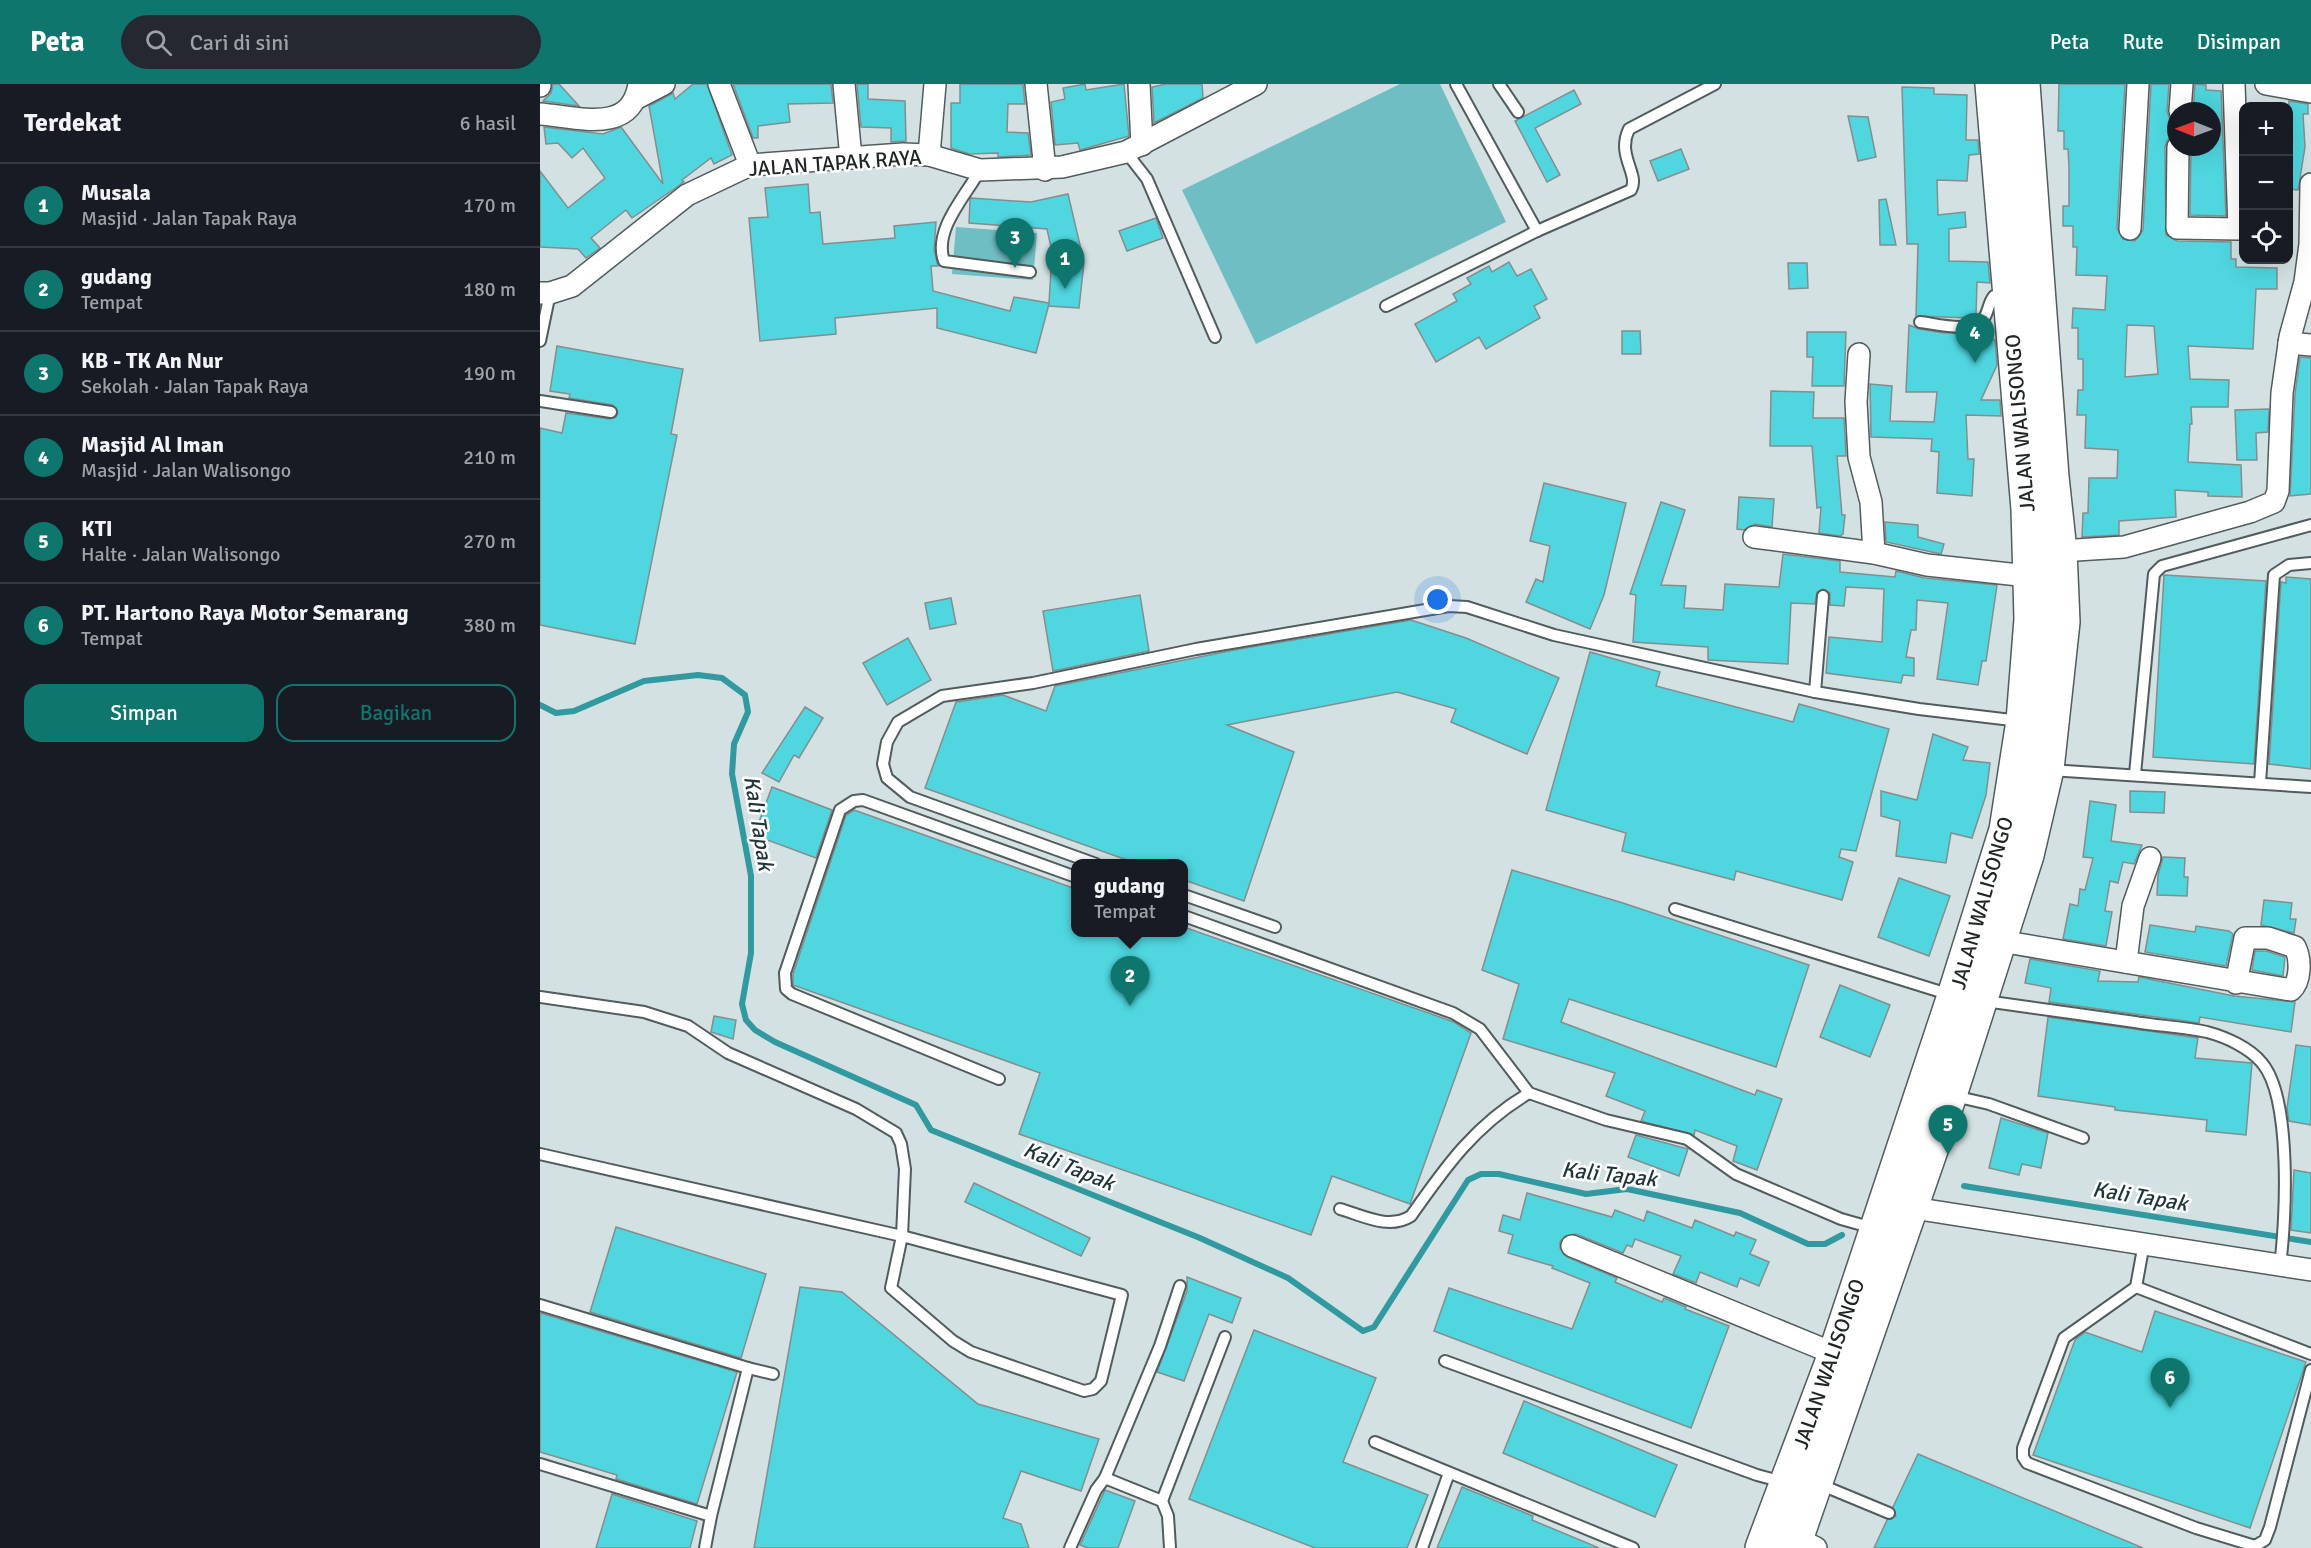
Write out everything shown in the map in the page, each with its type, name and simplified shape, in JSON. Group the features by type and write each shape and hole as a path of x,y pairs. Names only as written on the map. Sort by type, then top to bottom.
{"highway":[{"name":"JALAN WALISONGO","path":"1762,1548 1801,1483 1913,1208 1950,1095 1968,998 2006,830 2023,721 2031,620 2028,576 2028,509 1992,84"},
{"name":"JALAN WALISONGO","path":"1802,1545 1801,1483 1834,1354 1876,1229 1968,998 2000,940 2027,855 2047,769 2062,622 2060,551 2052,477 2023,84"}],"street":[{"path":"540,114 616,118 627,112 638,91 664,84"},
{"path":"719,84 750,165"},
{"path":"844,84 851,158"},
{"path":"929,155 935,84"},
{"path":"1035,84 1045,170"},
{"path":"1134,148 1139,84"},
{"name":"JALAN TAPAK RAYA","path":"545,293 572,286 687,195 750,165 929,155 980,170 1045,170 1134,148 1229,92 1256,84"},
{"path":"2130,229 2138,84"},
{"path":"2181,102 2182,84"},
{"path":"2178,156 2176,226 2179,229 2208,231 2241,228 2234,84"},
{"path":"2266,84 2311,92"},
{"path":"2060,551 2124,547 2250,512 2274,502 2278,491 2282,393 2289,344 2305,282 2310,244 2311,184"},
{"path":"2289,344 2311,345"},
{"path":"1859,354 1857,402 1859,457 1871,502 1874,553"},
{"path":"1754,537 1874,553 1927,565 2028,576"},
{"path":"2126,962 2133,906 2150,858"},
{"path":"2000,940 2236,983"},
{"path":"1913,1208 2311,1270"},
{"path":"1572,1246 1834,1354"}],"lane":[{"path":"1456,84 1537,231"},
{"path":"1499,84 1518,112"},
{"path":"1386,306 1537,231 1631,190 1634,181 1624,152 1624,140 1629,129 1715,84"},
{"path":"1134,148 1215,337"},
{"path":"980,170 946,225 940,249 944,261 1030,272"},
{"path":"540,341 545,293"},
{"path":"1920,322 1968,327 1980,322 1994,296 2010,294"},
{"path":"540,401 611,412"},
{"path":"2136,774 2154,574 2162,566 2311,525"},
{"path":"2260,783 2274,575 2289,565 2311,563"},
{"path":"1815,692 1823,596"},
{"path":"1082,859 910,797 887,778 883,764 886,741 898,722 942,696 1033,683 1196,649 1449,606 1467,608 1554,635 1815,692 1919,709 2023,721"},
{"path":"2047,769 2311,787"},
{"path":"999,1080 792,994 786,989 785,973 840,810 854,801 863,800 1071,875"},
{"path":"1188,896 1275,927"},
{"path":"1675,909 1968,998 2208,1033 2246,1049 2267,1070 2278,1101 2284,1161 2284,1239 2280,1266"},
{"path":"1188,917 1470,1021 1480,1029 1528,1094 1606,1120 1687,1139 1736,1174 1841,1219 1876,1229"},
{"path":"540,997 644,1012 688,1026 728,1053 856,1109 896,1134 902,1144 905,1169 902,1236 891,1288 953,1341 971,1352 1084,1391 1093,1389 1101,1381 1122,1295 902,1236 540,1154"},
{"path":"1340,1209 1389,1224 1401,1222 1411,1216 1474,1133 1500,1110 1528,1094"},
{"path":"1950,1095 1989,1104 2083,1138"},
{"path":"2144,1243 2136,1287 2064,1338 2023,1448 2023,1457 2027,1463 2196,1528 2255,1546 2265,1540 2270,1527 2311,1370"},
{"path":"1070,1548 1096,1490 1105,1478 1160,1346 1180,1286"},
{"path":"2136,1287 2311,1354"},
{"path":"540,1305 773,1374"},
{"path":"1162,1502 1225,1337"},
{"path":"1445,1361 1757,1475 1801,1483 1888,1513"},
{"path":"705,1548 748,1368"},
{"path":"1375,1442 1633,1548"},
{"path":"540,1464 711,1516"},
{"path":"1422,1548 1449,1473"},
{"path":"1105,1478 1162,1502 1168,1516 1170,1548"},
{"path":"1600,1548 1605,1536"}],"shaded area":[{"path":"1400,84 1440,84 1506,222 1256,344 1182,190"},
{"path":"956,227 1037,233 1033,280 952,274"}],"building":[{"path":"553,84 559,84 579,106 543,101 551,93"},
{"path":"693,84 707,84 732,155 714,164 711,158 682,180 684,182 632,218 626,210 591,238 600,248 586,258 578,249 540,247 540,171 568,208 605,178 583,148 572,158 558,143 546,144 544,127 603,134 621,127 663,184 649,106 673,93 675,99"},
{"path":"733,84 831,84 833,103 788,104 790,122 758,126 758,138 753,138"},
{"path":"857,84 868,84 868,99 905,101 906,141 891,142 891,128 861,127"},
{"path":"960,84 1023,84 1025,104 1008,104 1007,132 1028,133 1031,155 998,157 998,153 969,154 951,148 951,103 960,103"},
{"path":"1085,84 1086,90 1124,84 1129,136 1080,150 1078,143 1055,145 1051,102 1065,99 1063,88"},
{"path":"1166,84 1202,84 1203,98 1154,123 1152,87"},
{"path":"2059,84 2125,84 2117,228 2123,239 2135,241 2143,230 2151,84 2169,84 2165,147 2166,235 2177,241 2231,242 2231,259 2236,259 2236,267 2277,268 2277,289 2256,289 2253,349 2188,346 2190,379 2229,380 2228,407 2191,407 2192,424 2190,424 2188,462 2241,465 2242,497 2208,496 2208,492 2175,490 2176,517 2119,521 2119,535 2082,537 2083,513 2088,513 2089,478 2117,478 2118,450 2085,448 2086,415 2077,415 2078,390 2083,390 2083,359 2078,359 2078,328 2072,328 2073,308 2105,310 2107,276 2076,275 2077,247 2073,247 2073,226 2063,226 2063,206 2069,206 2068,149 2064,149 2064,131 2058,131","holes":["2127,325 2154,326 2158,374 2125,377"]},
{"path":"2195,84 2206,85 2206,90 2221,91 2226,216 2190,215 2191,156 2221,156 2221,102 2194,102"},
{"path":"1902,87 1934,88 1934,94 1967,95 1966,140 1978,140 1979,154 1969,155 1967,181 1937,180 1938,215 1965,212 1966,227 1949,229 1949,261 1988,262 1990,283 1977,282 1976,315 1970,318 1916,316 1918,244 1907,244"},
{"path":"1574,90 1581,104 1535,128 1560,175 1547,182 1515,121"},
{"path":"2289,101 2308,104 2308,114 2303,114 2305,147 2298,190 2293,189 2293,102"},
{"path":"1848,116 1868,117 1876,157 1858,161"},
{"path":"1681,149 1689,169 1658,181 1650,161"},
{"path":"808,184 810,213 820,212 823,244 895,238 894,226 936,222 934,250 938,266 931,266 933,291 1010,311 1014,297 1049,303 1051,270 1056,270 1047,229 969,223 970,200 971,198 1031,202 1068,194 1084,262 1079,308 1048,306 1036,353 937,328 937,308 835,318 836,334 760,341 749,218 768,217 765,188"},
{"path":"1886,199 1896,245 1880,245 1879,200"},
{"path":"1156,218 1163,238 1127,251 1119,231"},
{"path":"1509,262 1517,276 1531,269 1547,299 1534,306 1540,318 1486,349 1479,337 1436,362 1415,324 1457,301 1453,294 1471,284 1467,278 1489,266 1492,272"},
{"path":"1788,263 1807,263 1808,288 1789,289"},
{"path":"1909,325 1944,333 1977,332 1995,340 1997,365 1981,400 2000,400 2001,416 1966,415 1968,459 1974,459 1972,496 1937,493 1939,452 1931,451 1932,439 1871,437 1870,384 1892,386 1890,421 1934,422 1937,392 1906,392"},
{"path":"1622,331 1640,331 1641,354 1622,354"},
{"path":"1807,332 1846,332 1844,386 1812,386 1813,357 1807,357"},
{"path":"557,346 683,369 671,434 677,435 635,644 540,625 540,428 562,433 566,413 610,419 616,417 618,413 613,405 569,398 570,394 550,391"},
{"path":"2300,357 2311,358 2311,494 2290,496 2295,394"},
{"path":"1771,391 1814,392 1813,418 1844,418 1846,456 1837,456 1842,515 1845,515 1843,534 1840,536 1819,533 1821,507 1817,508 1812,446 1770,446"},
{"path":"2269,409 2268,432 2256,433 2257,460 2237,460 2235,410"},
{"path":"1544,483 1626,503 1604,595 1590,629 1526,602 1536,579 1543,582 1550,546 1530,541"},
{"path":"1739,497 1774,499 1772,527 1755,524 1744,530 1737,529"},
{"path":"1661,502 1685,510 1661,585 1686,586 1684,608 1723,610 1725,584 1779,587 1783,554 1840,561 1840,572 1895,577 1896,571 1925,578 1997,585 1986,661 1982,661 1978,685 1937,679 1948,603 1917,600 1916,630 1911,630 1906,657 1914,658 1914,676 1903,675 1901,683 1826,673 1829,637 1882,642 1884,589 1846,587 1844,606 1830,605 1830,593 1823,589 1817,592 1815,604 1791,603 1788,664 1708,660 1708,647 1633,642 1636,595 1630,594"},
{"path":"1885,522 1918,525 1918,537 1944,544 1941,554 1886,542"},
{"path":"2164,575 2266,581 2254,764 2153,757"},
{"path":"2286,577 2311,579 2311,769 2269,764 2281,582 2286,583"},
{"path":"1140,595 1149,651 1053,671 1043,611"},
{"path":"951,598 956,624 930,629 925,603"},
{"path":"1411,620 1466,638 1559,678 1527,754 1451,722 1456,709 1397,692 1227,725 1294,752 1244,901 1188,881 1188,859 1124,859 925,788 956,702 1003,695 1046,711 1055,686 1234,650"},
{"path":"908,638 931,680 887,705 863,663"},
{"path":"1590,652 1660,672 1656,686 1793,722 1799,704 1889,729 1856,851 1841,849 1839,857 1853,862 1842,900 1736,871 1734,880 1622,851 1626,833 1546,810"},
{"path":"805,707 823,718 799,758 794,755 779,782 762,773"},
{"path":"1933,734 1968,747 1963,760 1990,763 1986,795 1972,838 1951,833 1946,863 1896,856 1900,821 1881,816 1881,791 1917,800"},
{"path":"772,787 832,810 816,858 754,835"},
{"path":"2130,791 2165,792 2164,813 2130,812"},
{"path":"2090,801 2116,805 2111,841 2142,845 2134,864 2123,862 2118,883 2110,881 2105,911 2112,912 2106,946 2063,939 2070,904 2078,906 2080,889 2085,890 2093,858 2083,857"},
{"path":"854,810 1071,887 1071,937 1188,937 1188,928 1454,1022 1471,1033 1410,1204 1332,1176 1311,1235 1019,1134 1040,1073 793,985 793,974 846,815"},
{"path":"2163,857 2185,858 2184,877 2188,877 2187,896 2157,895 2158,875"},
{"path":"1512,870 1623,903 1809,965 1776,1067 1569,999 1561,1022 1755,1095 1757,1090 1782,1099 1757,1170 1733,1161 1737,1146 1695,1130 1694,1135 1641,1121 1645,1111 1606,1096 1615,1073 1503,1039 1519,984 1482,970"},
{"path":"1899,878 1950,896 1929,956 1878,937"},
{"path":"2264,900 2292,903 2290,919 2296,919 2294,933 2261,925"},
{"path":"2150,925 2195,932 2196,926 2229,931 2233,934 2226,966 2145,952"},
{"path":"2255,951 2266,951 2285,957 2283,976 2252,970"},
{"path":"2030,959 2100,971 2098,981 2138,982 2139,977 2234,996 2295,1002 2291,1032 2200,1017 2199,1023 2049,1002 2051,988 2025,983"},
{"path":"1840,985 1890,1005 1870,1057 1820,1037"},
{"path":"714,1016 736,1020 733,1039 711,1032"},
{"path":"2048,1017 2198,1038 2195,1058 2252,1063 2246,1135 2206,1131 2207,1120 2115,1110 2115,1107 2038,1096"},
{"path":"2296,1045 2311,1047 2311,1125 2289,1121 2287,1108"},
{"path":"2001,1118 2048,1133 2041,1168 2022,1164 2019,1175 1989,1168"},
{"path":"1636,1135 1688,1149 1679,1176 1628,1157"},
{"path":"2294,1170 2311,1173 2311,1233 2291,1230"},
{"path":"974,1183 1090,1238 1081,1256 965,1202"},
{"path":"1527,1193 1612,1217 1615,1210 1644,1221 1647,1211 1692,1228 1695,1220 1734,1236 1736,1232 1756,1240 1750,1254 1769,1262 1759,1286 1740,1278 1737,1287 1700,1272 1696,1283 1673,1274 1681,1256 1635,1239 1632,1247 1627,1245 1623,1253 1576,1234 1565,1236 1560,1242 1560,1248 1567,1257 1617,1278 1615,1282 1662,1302 1664,1298 1729,1326 1691,1428 1434,1331 1449,1288 1572,1329 1590,1283 1552,1268 1553,1266 1508,1253 1513,1235 1499,1231 1503,1215 1520,1220"},
{"path":"616,1227 766,1274 741,1358 590,1312"},
{"path":"1187,1277 1241,1298 1232,1323 1209,1314 1184,1381 1157,1372 1187,1291"},
{"path":"800,1287 842,1292 978,1404 1099,1439 1081,1491 1021,1471 1003,1518 1021,1524 1029,1548 754,1548"},
{"path":"2155,1311 2306,1362 2250,1528 2033,1455 2075,1340 2085,1332 2142,1352"},
{"path":"540,1313 737,1372 697,1504 616,1479 617,1475 540,1452"},
{"path":"1254,1330 1376,1378 1343,1462 1428,1495 1407,1548 1315,1548 1189,1499"},
{"path":"1524,1401 1677,1465 1655,1517 1503,1453"},
{"path":"1918,1454 2143,1548 1874,1548 1887,1520 1896,1516 1893,1507"},
{"path":"1462,1487 1533,1516 1532,1520 1599,1548 1437,1548"},
{"path":"1105,1490 1135,1501 1118,1548 1088,1548 1080,1545"},
{"path":"612,1494 697,1521 690,1548 596,1548"}],"waterway":[{"name":"Kali Tapak","path":"540,705 556,713 574,711 644,681 698,675 722,678 745,695 748,712 734,744 732,774 751,876 751,953 742,1004 746,1020 755,1030 775,1042 916,1105 931,1130 1200,1238 1288,1278 1363,1331 1374,1327 1468,1180 1481,1174 1499,1174 1586,1194 1627,1189 1740,1213 1808,1244 1825,1244 1842,1235"},
{"name":"Kali Tapak","path":"1964,1186 2311,1242"}],"place":[{"name":"KB - TK An Nur","path":"1015,268"},
{"name":"Musala","path":"1065,289"},
{"name":"Masjid Al Iman","path":"1975,363"},
{"name":"gudang","path":"1130,1006"},
{"name":"KTI","path":"1948,1155"},
{"name":"PT. Hartono Raya Motor Semarang","path":"2170,1408"}]}
